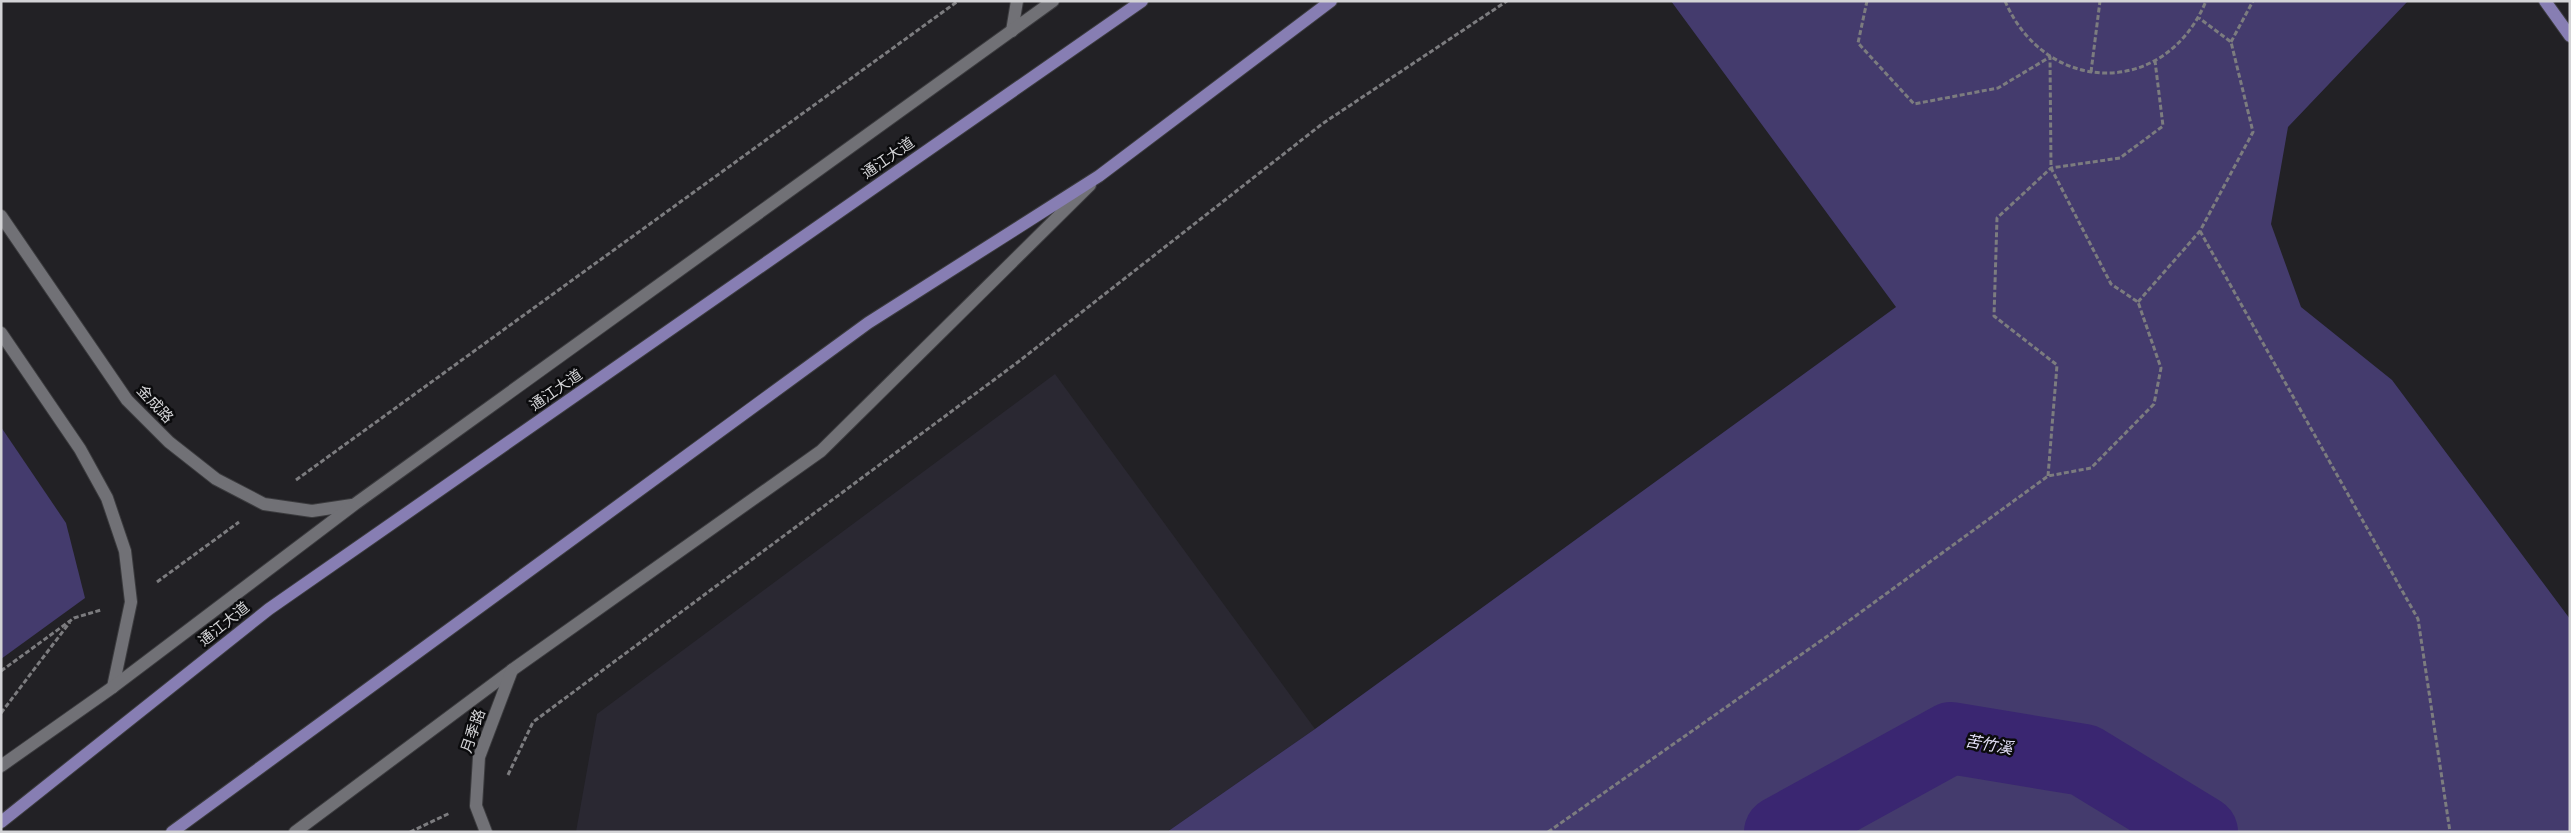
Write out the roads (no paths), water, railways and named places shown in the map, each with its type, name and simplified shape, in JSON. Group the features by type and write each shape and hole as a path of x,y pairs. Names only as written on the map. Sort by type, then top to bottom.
{"main road":[{"name":"通江大道","path":"1,822 269,609 1142,1"},
{"path":"172,832 868,323 1099,176 1331,1"},
{"path":"2546,1 2570,36"}],"street":[{"path":"1012,31 1017,1"},
{"name":"通江大道","path":"1,766 113,687 355,504 1053,1"},
{"path":"296,832 512,670 821,451 1099,176"},
{"name":"金成路","path":"1,216 127,400 168,442 216,479 264,504 312,511 355,504"},
{"path":"1,332 80,449 107,498 125,551 131,602 113,687"},
{"name":"月季路","path":"486,832 476,806 479,757 512,670"}],"waterway":[{"name":"苦竹溪","path":"1780,832 1951,738 2084,760 2202,832"}]}
